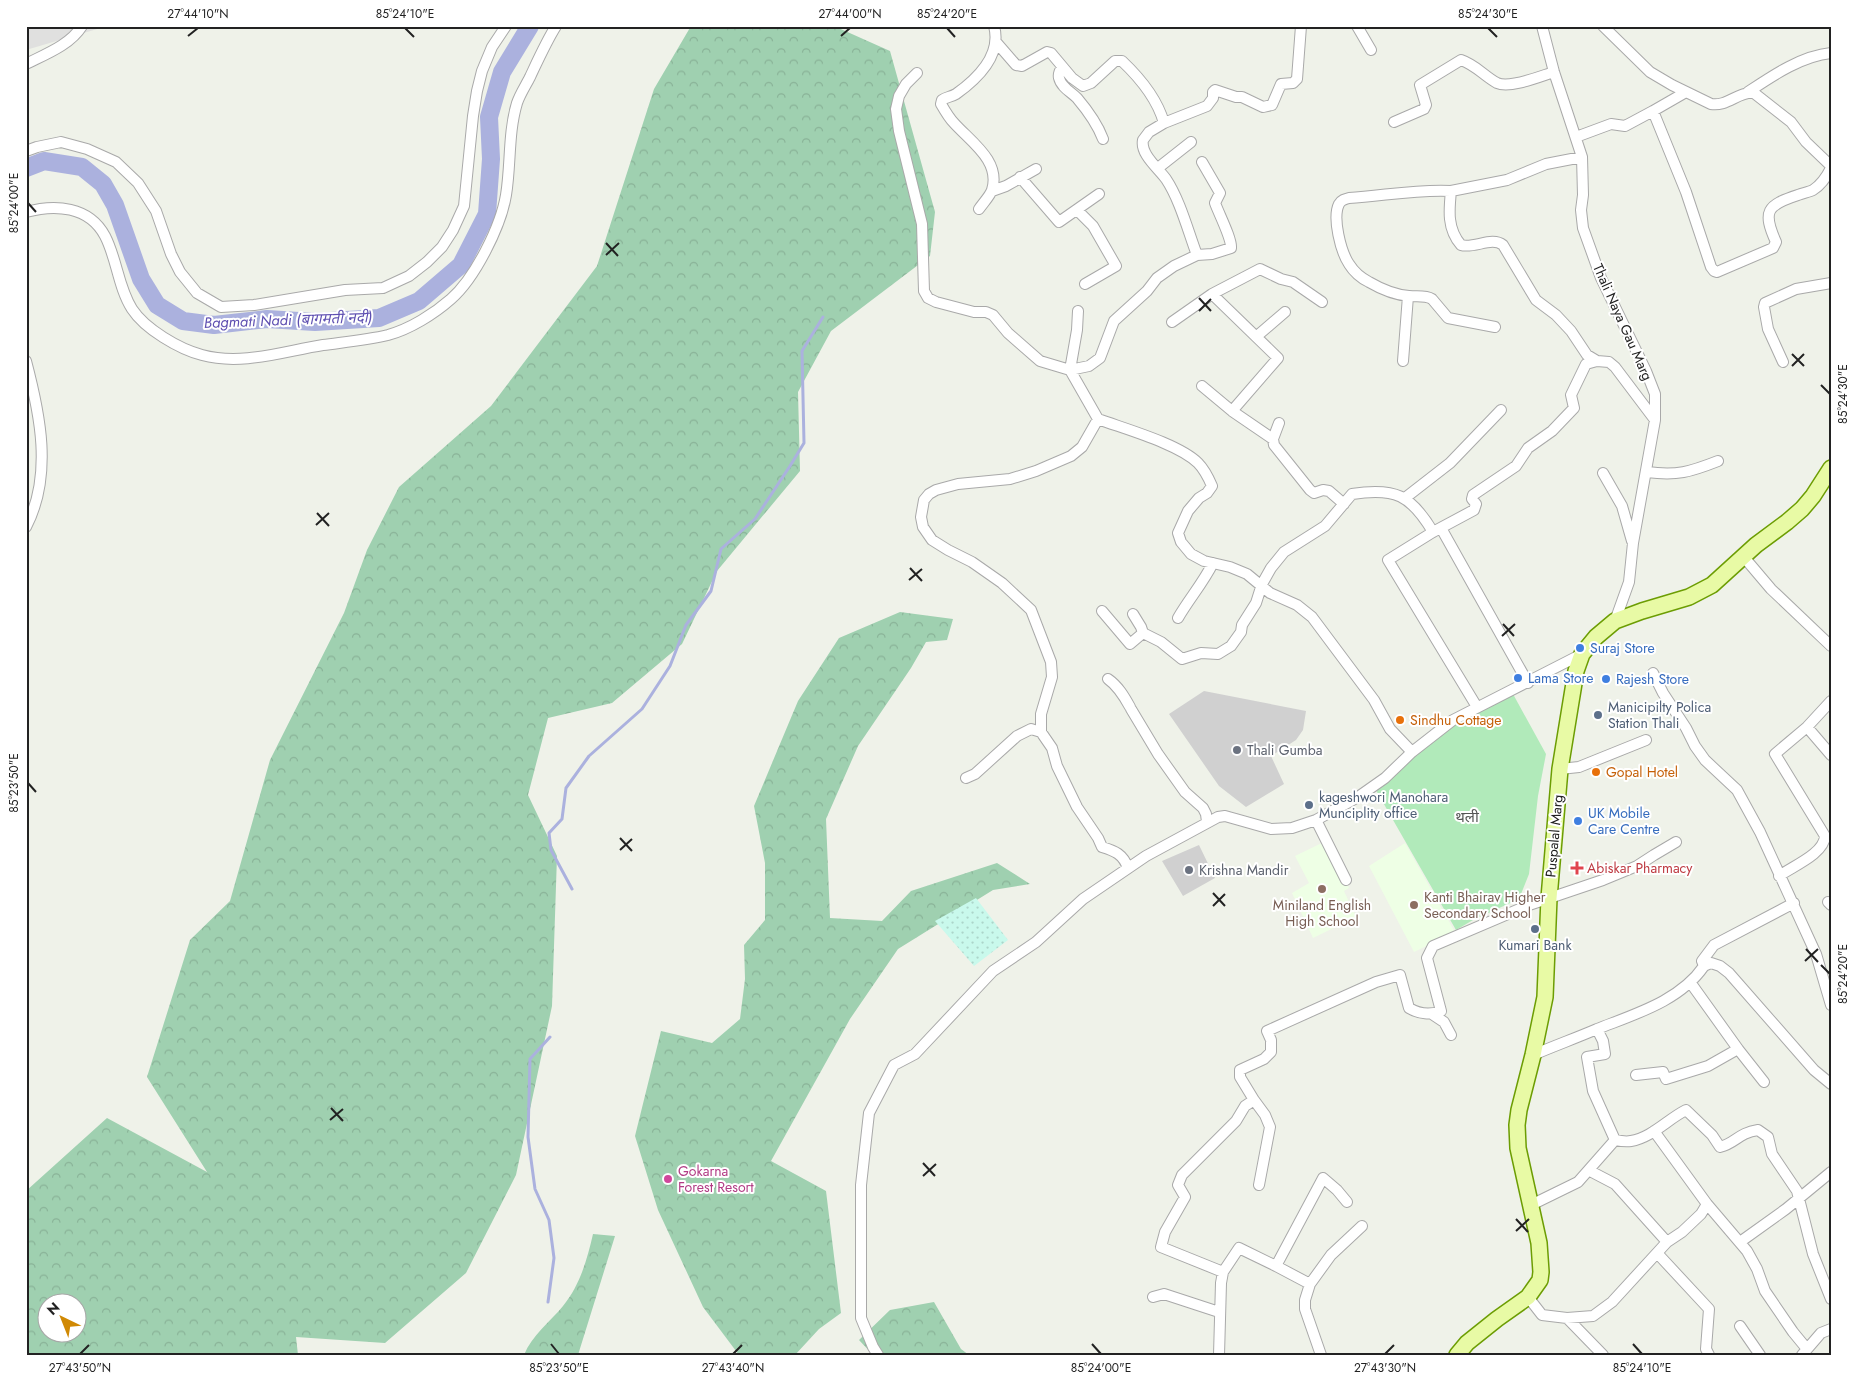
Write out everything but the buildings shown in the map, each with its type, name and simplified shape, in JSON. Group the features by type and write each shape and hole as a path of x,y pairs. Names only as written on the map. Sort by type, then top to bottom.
{"main road":[{"name":"Puspalal Marg","path":"1456,1355 1467,1343 1528,1297 1540,1280 1539,1243 1518,1148 1517,1125 1544,997 1549,898 1560,769 1576,671 1582,654 1596,637 1615,621 1642,610 1700,592 1724,575 1743,556 1802,508 1813,496 1831,468"}],"street":[{"path":"26,64 65,44 82,26"},
{"path":"26,151 61,142 87,149 116,162 138,183 156,211 171,254 180,272 197,294 221,306 254,305 345,290 383,288 409,276 427,262 442,247 453,230 464,206 473,116 482,71 492,47 506,26"},
{"path":"26,212 62,207 78,212 95,224 106,238 120,282 133,310 152,329 177,346 204,356 226,358 280,354 311,347 388,335 410,326 449,301 463,289 487,248 506,196 509,147 517,102 556,26"},
{"path":"979,209 992,191 994,177 991,164 978,147 954,123 941,104 944,98 953,95 977,78 992,55 996,42 994,26"},
{"path":"1197,255 1171,188 1150,159 1142,143 1143,140 1149,132 1164,122 1207,106 1213,98 1215,90 1236,97 1242,97 1263,107 1272,105 1281,84 1293,83 1297,78 1301,26"},
{"path":"1357,26 1371,50"},
{"name":"Thali Naya Gau Marg","path":"1542,26 1554,72 1582,157 1583,195 1581,210 1583,228 1600,278 1652,386 1654,394 1655,420 1633,543 1629,582 1615,621"},
{"path":"1603,26 1650,72 1686,92 1716,105 1748,92 1799,63 1821,54 1831,53"},
{"path":"996,42 1016,65 1022,66 1047,52 1051,53 1072,78 1083,86 1087,85 1115,61 1122,62 1136,74 1157,102 1164,122"},
{"path":"1394,122 1424,109 1426,105 1420,85 1461,60 1468,62 1502,84 1513,84 1554,72"},
{"path":"1062,67 1058,73 1064,87 1088,110 1103,139"},
{"path":"917,73 906,84 899,96 896,109 922,224 924,291 928,298 936,302 993,315 1008,333 1040,361 1070,370 1089,366 1100,358 1114,321 1147,291 1157,278 1174,266 1197,255 1212,254 1228,249 1232,244 1215,203 1220,193 1202,162"},
{"path":"1576,137 1611,124 1625,126 1686,92"},
{"path":"1653,111 1686,192 1711,267 1717,272 1773,248 1776,242 1768,226 1767,216 1769,210 1792,197 1814,190 1831,167 1806,142 1791,122 1754,93 1748,92"},
{"path":"1158,168 1191,142"},
{"path":"1495,327 1448,318 1432,298 1408,296 1388,291 1369,283 1358,275 1348,263 1342,248 1337,229 1339,204 1349,198 1393,195 1417,191 1452,191 1507,180 1546,164 1582,157"},
{"path":"992,191 1006,186 1036,169"},
{"path":"1020,178 1059,222 1099,194"},
{"path":"1452,191 1449,216 1452,229 1461,245 1468,247 1499,242 1536,300 1556,315 1571,331 1587,355 1597,361"},
{"path":"1077,210 1093,226 1116,266 1085,284"},
{"path":"1172,322 1212,294 1260,269 1281,279 1293,282 1322,302"},
{"path":"1783,362 1768,329 1765,303 1796,289 1831,283"},
{"path":"1212,294 1258,336 1278,358 1232,411"},
{"path":"1403,361 1408,296"},
{"path":"1078,311 1077,330 1070,370 1098,419 1148,436 1178,450 1199,464 1212,486 1188,511 1178,533 1181,542 1191,554 1204,561 1230,567 1247,574 1262,584 1270,593 1297,605 1312,617 1374,700 1390,728 1412,752"},
{"path":"1258,336 1285,312"},
{"path":"26,361 37,401 41,433 40,492 26,527"},
{"path":"1477,707 1388,560 1477,508 1472,499 1474,494 1516,466 1528,448 1552,431 1574,408 1571,395 1586,364 1597,361 1609,362 1615,367 1655,420"},
{"path":"1202,386 1232,411 1273,439"},
{"path":"1405,498 1450,462 1501,410"},
{"path":"1041,732 1041,714 1052,677 1051,662 1031,610 1002,582 972,562 932,540 924,527 921,517 924,500 936,490 958,484 1010,479 1036,471 1071,456 1082,447 1098,419"},
{"path":"1279,423 1273,439 1274,445 1310,490 1314,493 1323,490 1329,491 1344,504"},
{"path":"1647,472 1683,473 1718,460"},
{"path":"1603,473 1622,506 1633,543"},
{"path":"1142,633 1161,642 1182,659 1201,653 1218,654 1231,646 1242,632 1242,625 1256,603 1270,568 1284,552 1325,526 1352,494 1370,491 1393,494 1405,498 1437,530 1528,683"},
{"path":"1743,556 1771,589 1831,646"},
{"path":"1178,618 1213,563"},
{"path":"1102,610 1130,644 1142,633"},
{"path":"1133,614 1141,627 1142,633"},
{"path":"878,1355 861,1318 861,1185 869,1113 894,1065 915,1054 993,971 1036,942 1084,899 1128,868 1218,817 1225,816 1263,827 1285,829 1316,820 1358,797 1385,778 1412,752 1453,720 1582,654"},
{"path":"1653,673 1695,746 1705,760 1737,790 1760,832 1820,962 1831,1005"},
{"path":"1108,679 1123,693 1158,754 1185,792 1206,814 1207,822"},
{"path":"1779,876 1807,859 1825,842 1825,836 1775,754 1807,727 1831,701"},
{"path":"1807,727 1831,755"},
{"path":"966,778 975,774 1017,736 1031,728 1041,732 1052,748 1058,766 1084,819 1098,838 1102,847 1118,852 1128,868"},
{"path":"1560,769 1579,767 1646,740"},
{"path":"1316,820 1346,880"},
{"path":"1432,1014 1441,1011 1427,958 1433,946 1549,898 1603,880 1637,866 1676,842"},
{"path":"1704,966 1702,960 1714,945 1794,903"},
{"path":"1820,962 1831,958"},
{"path":"1533,1055 1650,1009 1690,982 1704,966 1711,963 1720,966 1729,974 1814,1070 1831,1084"},
{"path":"1259,1186 1270,1127 1265,1115 1240,1077 1240,1070 1264,1058 1271,1052 1271,1040 1267,1031 1376,982 1400,975 1409,1008 1414,1011 1432,1014 1444,1022 1451,1035"},
{"path":"1690,982 1764,1082"},
{"path":"1598,1029 1603,1041 1604,1054 1587,1057 1593,1091 1615,1140"},
{"path":"1636,1076 1663,1072 1666,1080 1708,1066 1738,1049"},
{"path":"1223,1272 1161,1247 1164,1232 1185,1197 1178,1185 1182,1175 1236,1121 1245,1106 1254,1100"},
{"path":"1615,1140 1632,1141 1654,1131 1686,1110 1712,1135 1720,1147 1728,1145 1747,1131 1758,1130 1768,1137 1772,1154 1797,1191 1813,1254 1831,1299"},
{"path":"1654,1131 1707,1204 1740,1242 1757,1269 1765,1290 1804,1352 1820,1333 1831,1329"},
{"path":"1531,1205 1578,1182 1615,1140"},
{"path":"1592,1172 1614,1184 1667,1242"},
{"path":"1740,1242 1831,1172"},
{"path":"1276,1266 1323,1178 1347,1202"},
{"path":"1528,1297 1542,1315 1566,1318 1593,1316 1612,1302 1667,1242 1682,1232 1701,1214 1707,1204"},
{"path":"1320,1355 1305,1309 1305,1300 1310,1284 1332,1254 1362,1226"},
{"path":"1218,1355 1219,1312 1223,1272 1239,1248 1310,1284"},
{"path":"1657,1253 1709,1309 1706,1349 1709,1355"},
{"path":"1152,1297 1164,1294 1219,1312"},
{"path":"1566,1318 1602,1355"},
{"path":"1740,1326 1760,1355"}],"shaded area":[{"path":"26,26 104,26 104,27 26,50"},
{"name":"Thali Gumba","path":"1204,691 1306,711 1303,730 1296,740 1271,756 1284,784 1246,807 1219,786 1169,714"},
{"name":"Miniland English High School","path":"1326,841 1349,888 1344,891 1356,917 1313,938 1292,893 1309,883 1295,856"},
{"name":"Kanti Bhairav Higher Secondary School","path":"1405,843 1455,932 1414,952 1369,866"},
{"name":"Krishna Mandir","path":"1199,845 1215,878 1183,896 1162,861"},
{"path":"976,898 1008,940 974,966 935,921"}],"green space":[{"path":"691,26 834,26 890,51 935,212 930,256 831,331 798,392 800,471 717,571 682,644 612,703 548,718 528,795 557,856 552,1006 516,1175 466,1273 385,1343 296,1337 298,1355 26,1355 26,1191 107,1118 207,1172 147,1077 190,940 230,901 270,760 344,613 367,550 399,487 491,406 597,266 654,89"},
{"path":"900,612 953,619 947,640 926,642 911,668 858,746 826,819 830,918 882,921 911,891 997,863 1030,884 993,890 898,949 850,1019 771,1161 826,1191 841,1313 819,1329 795,1355 739,1355 703,1307 658,1210 635,1136 661,1031 712,1043 740,1019 745,979 744,945 765,920 765,863 754,806 798,701 839,638"},
{"path":"1513,694 1546,754 1538,796 1529,874 1519,899 1456,930 1373,785 1423,747 1474,712"},
{"path":"593,1234 615,1236 578,1355 524,1355 532,1341 563,1306 574,1290 585,1263"},
{"path":"934,1302 961,1349 969,1355 873,1355 859,1340 890,1310"}],"waterway":[{"name":"Bagmati Nadi (बागमती नदी)","path":"26,168 44,161 82,167 103,184 115,205 141,279 157,305 183,321 214,325 267,319 315,322 379,318 419,301 461,265 487,214 491,159 489,117 502,72 530,26"},
{"path":"572,889 551,850 549,833 562,819 566,788 589,756 642,709 670,666 686,625 711,591 721,549 755,519 804,443 802,351 823,317"},
{"path":"548,1302 554,1258 549,1220 535,1189 528,1137 530,1059 550,1037"}],"place":[{"name":"Suraj Store","path":"1580,648"},
{"name":"Lama Store","path":"1518,678"},
{"name":"Rajesh Store","path":"1606,679"},
{"name":"Manicipilty Polica Station Thali","path":"1598,715"},
{"name":"Sindhu Cottage","path":"1400,720"},
{"name":"Thali Gumba","path":"1237,750"},
{"name":"Gopal Hotel","path":"1596,772"},
{"name":"kageshwori Manohara Munciplity office","path":"1309,805"},
{"name":"UK Mobile Care Centre","path":"1578,821"},
{"name":"Abiskar Pharmacy","path":"1577,868"},
{"name":"Krishna Mandir","path":"1189,870"},
{"name":"Miniland English High School","path":"1322,889"},
{"name":"Kanti Bhairav Higher Secondary School","path":"1414,905"},
{"name":"Kumari Bank","path":"1535,929"},
{"name":"Gokarna Forest Resort","path":"668,1179"}],"district":[{"name":"थली","path":"1467,817"}]}
